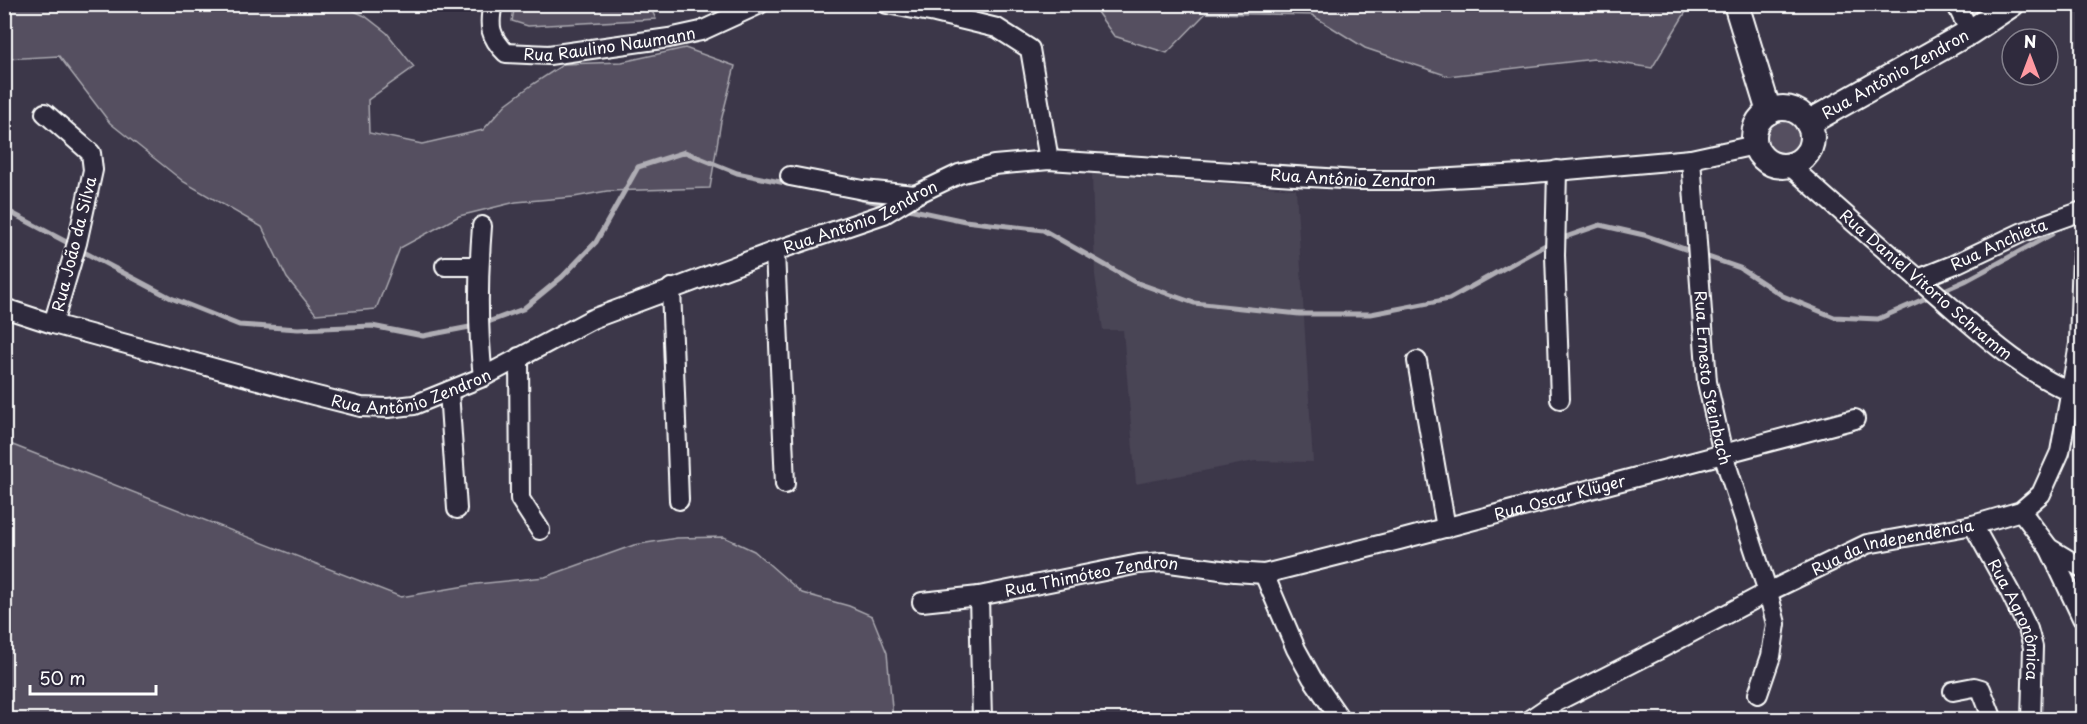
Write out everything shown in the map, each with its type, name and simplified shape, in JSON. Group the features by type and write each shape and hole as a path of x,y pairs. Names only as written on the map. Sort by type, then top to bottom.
{"main road":[{"path":"1736,4 1768,112"},
{"name":"Rua Antônio Zendron","path":"1808,123 1970,32 2012,4"},
{"path":"1779,108 1791,109 1808,123 1812,133 1811,144 1807,154 1799,161 1789,165 1768,162 1755,145 1756,126 1768,112 1779,108"}],"street":[{"name":"Rua Raulino Naumann","path":"493,4 490,19 494,40 506,53 549,55 701,31 760,4"},
{"path":"887,4 997,28 1030,49 1049,160"},
{"path":"1956,4 1970,32"},
{"name":"Rua João da Silva","path":"45,113 91,153 93,161 77,243 53,324"},
{"name":"Rua Antônio Zendron","path":"4,308 53,324 361,407 388,408 414,405 449,391 483,377 592,319 903,203 959,174 994,165 1049,160 1357,180 1417,180 1691,159 1755,145"},
{"name":"Rua Ernesto Steinbach","path":"1691,159 1707,382 1723,454 1768,592 1776,624 1771,656 1758,694"},
{"name":"Rua Daniel Vitório Schramm","path":"1789,165 1819,194 2005,354 2039,376 2076,394"},
{"path":"1557,171 1555,255 1560,399"},
{"path":"790,176 863,190 903,203"},
{"name":"Rua Anchieta","path":"1922,282 2023,232 2082,211"},
{"path":"482,226 478,266 477,322 483,377"},
{"path":"775,251 784,484"},
{"name":"Rua da Independência","path":"1529,720 1554,703 1768,592 1867,544 1973,525 2021,511 2041,494 2052,473 2076,394 2080,344 2082,255"},
{"path":"445,266 478,266"},
{"path":"671,288 679,500"},
{"path":"519,357 520,499 540,530"},
{"path":"1417,361 1446,528"},
{"path":"449,391 457,509"},
{"name":"Rua Oscar Klüger","path":"1264,574 1855,419"},
{"path":"2021,511 2049,548 2082,618"},
{"name":"Rua Agronômica","path":"1973,525 2010,592 2031,638 2033,647 2031,720"},
{"path":"2049,548 2082,568"},
{"name":"Rua Thimóteo Zendron","path":"922,602 979,596 1139,564 1163,562 1264,574"},
{"path":"1264,574 1296,649 1312,678 1341,720"},
{"path":"979,596 982,720"},
{"path":"1953,691 1974,687 1981,689 1993,720"}],"shaded area":[{"path":"5,4 341,5 365,16 387,33 414,67 368,100 369,133 422,144 483,130 506,104 564,64 622,62 685,48 735,66 721,121 710,188 607,191 574,197 516,202 459,216 400,248 376,309 316,314 287,278 262,227 184,182 110,123 59,56 5,59"},
{"path":"515,4 649,5 656,19 528,26 512,21"},
{"path":"1092,5 1690,5 1652,68 1594,59 1448,76 1365,48 1312,15 1206,13 1167,53 1114,36"},
{"path":"1783,119 1796,124 1801,137 1796,150 1783,155 1770,150 1765,137 1770,124"},
{"path":"1092,174 1296,189 1313,462 1255,461 1136,484 1123,330 1103,330 1095,275"},
{"path":"5,442 401,597 477,584 545,577 634,545 677,538 724,537 754,551 802,593 849,606 872,616 887,653 893,719 5,719"}],"waterway":[{"path":"80,250 171,298 239,325 298,329 372,326 423,336 480,325 523,309 562,277 596,242 638,167 685,152 737,173 790,184"},
{"path":"857,198 889,205"},
{"path":"904,208 965,221 1043,230 1135,282 1194,303 1299,314 1371,314 1449,299 1551,242 1600,225 1644,235 1740,268 1783,296 1834,317 1878,319 1965,281 2052,234"},
{"path":"4,209 72,245"}]}
